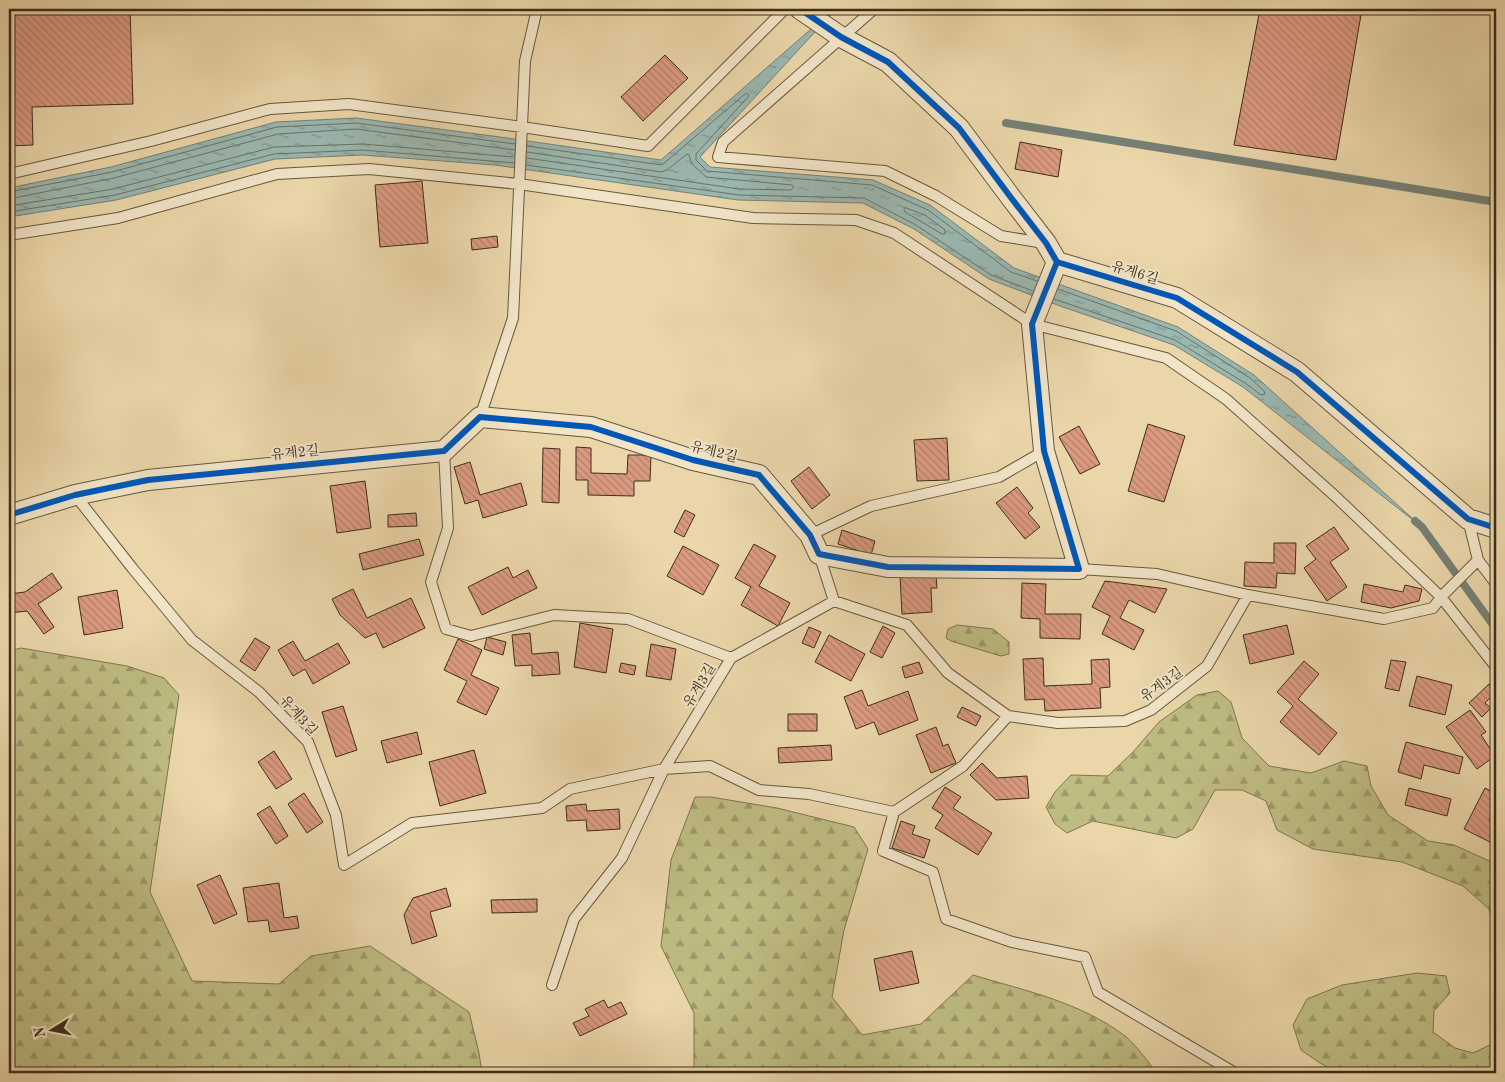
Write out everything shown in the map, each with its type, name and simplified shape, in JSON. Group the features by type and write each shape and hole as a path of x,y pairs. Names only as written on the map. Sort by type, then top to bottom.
{"street":[{"path":"800,9 841,36 888,62 959,128 1046,243 1057,262 1032,324 1044,451 1078,569 888,567 819,554"},
{"name":"유계6길","path":"1057,262 1177,298 1297,372 1468,519 1496,528"},
{"path":"444,451 480,417"},
{"name":"유계2길","path":"480,417 591,427 693,460 759,475 810,536 819,554"},
{"name":"유계2길","path":"9,515 76,495 148,480 444,451"}],"lane":[{"path":"480,417 513,318 525,61 536,9"},
{"path":"9,174 151,141 270,109 349,104 648,146 784,9"},
{"path":"874,9 841,36 723,142 718,157 885,171 936,196 1001,236 1046,243"},
{"path":"9,235 118,218 277,174 369,169 519,184 754,218 856,220 894,233 1032,324 1166,358 1226,399 1335,496 1441,598 1496,667"},
{"path":"444,451 448,528 431,582 446,629 471,636 554,615 628,619 731,658"},
{"path":"810,536 871,506 999,478 1044,451"},
{"name":"유계3길","path":"76,495 133,569 192,640 259,692 308,742 336,815 344,865 412,823 542,808 570,789 664,769 731,658 834,601 907,626 948,673 1008,716 1058,723 1125,721 1151,710 1207,666 1248,595"},
{"path":"1468,519 1478,560 1496,584"},
{"path":"819,554 834,601"},
{"path":"1078,569 1157,574 1248,595 1384,619 1433,608 1478,560"},
{"path":"1008,716 964,766 894,812 883,851 933,872 946,919 1012,942 1086,957 1098,992 1235,1073"},
{"path":"552,985 574,919 622,858 664,769 710,766 759,790 809,794 894,812"}],"green space":[{"path":"957,625 993,629 1009,642 1009,654 1001,656 946,638 948,629"},
{"path":"21,648 127,666 164,678 179,695 150,892 192,981 279,984 311,956 370,946 469,1012 482,1073 9,1073 9,651"},
{"path":"1218,691 1231,702 1242,738 1269,766 1311,773 1344,761 1367,766 1371,786 1388,815 1428,841 1454,845 1496,864 1496,939 1489,909 1463,886 1402,862 1313,849 1277,830 1266,801 1242,790 1215,790 1193,829 1176,838 1093,821 1067,833 1055,824 1046,807 1055,792 1071,775 1108,776 1133,752 1159,722 1197,695"},
{"path":"695,797 711,797 777,808 854,827 868,849 844,930 832,997 862,1035 921,1024 973,975 1033,992 1090,1014 1125,1036 1157,1073 694,1073 694,1013 661,946 671,860"},
{"path":"1496,939 1496,986 1493,975"},
{"path":"1417,973 1446,976 1450,993 1434,1011 1433,1032 1455,1048 1473,1053 1492,1044 1496,1038 1496,1073 1338,1073 1301,1050 1293,1025 1307,999 1342,985"}],"water":[{"path":"836,9 700,157 710,167 873,180 930,205 1014,268 1178,327 1254,375 1422,527 1243,387 1174,345 1060,306 989,279 914,229 863,203 738,200 495,165 363,155 275,159 116,200 9,217 9,188 111,167 276,122 356,118 661,160"}],"building":[{"path":"9,9 130,9 133,104 32,107 33,145 9,146"},
{"path":"1260,9 1362,9 1336,160 1234,145"},
{"path":"665,55 688,78 643,121 621,97"},
{"path":"1020,142 1062,150 1058,177 1015,169"},
{"path":"422,181 428,243 380,247 375,185"},
{"path":"497,236 498,247 472,250 471,239"},
{"path":"1148,424 1185,436 1164,502 1128,491"},
{"path":"1079,426 1100,464 1080,474 1059,437"},
{"path":"947,438 949,480 917,481 914,440"},
{"path":"576,447 591,448 591,473 627,474 628,455 651,455 650,481 634,481 634,496 588,495 588,480 576,480"},
{"path":"543,448 560,449 559,503 542,502"},
{"path":"470,462 480,495 521,483 527,505 483,518 478,500 465,504 454,467"},
{"path":"809,467 830,495 812,509 791,481"},
{"path":"365,481 371,528 337,533 330,486"},
{"path":"1017,487 1033,508 1028,513 1040,527 1025,539 996,503"},
{"path":"685,510 695,515 684,537 674,532"},
{"path":"416,513 417,526 388,527 388,515"},
{"path":"1334,527 1349,549 1330,562 1347,587 1327,601 1304,568 1316,559 1306,546"},
{"path":"842,530 875,541 871,555 838,544"},
{"path":"419,539 424,555 363,570 359,554"},
{"path":"1274,543 1296,543 1295,574 1277,573 1276,588 1244,586 1245,562 1274,563"},
{"path":"754,544 776,556 759,586 790,603 778,626 741,605 751,587 735,578"},
{"path":"683,546 719,565 703,595 667,576"},
{"path":"508,567 513,578 528,570 537,588 482,615 468,587"},
{"path":"52,573 62,588 38,604 54,627 44,634 27,611 9,613 9,594 25,592"},
{"path":"936,575 937,588 931,588 932,612 902,614 900,576"},
{"path":"1105,581 1167,589 1155,613 1129,600 1120,618 1144,630 1134,650 1102,634 1110,616 1092,607"},
{"path":"1022,583 1046,584 1045,614 1081,614 1080,639 1040,638 1040,619 1021,618"},
{"path":"1364,584 1403,592 1405,585 1422,589 1419,601 1391,608 1361,602"},
{"path":"353,589 367,618 411,598 425,628 383,648 376,633 365,638 340,615 332,599"},
{"path":"117,590 123,628 84,635 78,597"},
{"path":"580,623 613,629 606,673 574,667"},
{"path":"1287,625 1294,654 1250,664 1243,635"},
{"path":"883,626 895,633 882,658 870,652"},
{"path":"809,627 821,632 814,648 802,643"},
{"path":"530,633 532,654 558,652 560,674 532,676 532,665 515,666 512,635"},
{"path":"829,635 865,654 851,681 815,662"},
{"path":"487,637 506,642 503,655 484,649"},
{"path":"255,638 270,647 255,671 240,661"},
{"path":"458,639 482,650 471,675 499,688 486,715 457,702 467,681 444,670"},
{"path":"293,641 305,661 338,643 350,663 313,684 305,669 293,676 278,650"},
{"path":"651,644 676,649 671,680 646,676"},
{"path":"1043,658 1044,686 1092,684 1091,660 1109,659 1110,687 1100,688 1101,708 1045,711 1044,699 1025,700 1023,659"},
{"path":"1391,660 1406,662 1399,691 1385,688"},
{"path":"1304,661 1319,674 1298,699 1337,733 1319,755 1280,722 1293,706 1277,692"},
{"path":"919,662 923,673 905,678 902,667"},
{"path":"621,663 636,666 634,675 619,672"},
{"path":"1417,676 1452,685 1445,715 1409,706"},
{"path":"1489,684 1496,692 1485,703 1491,708 1482,717 1469,703"},
{"path":"862,690 868,706 908,691 918,720 879,735 874,722 856,729 844,697"},
{"path":"343,706 357,750 336,757 322,712"},
{"path":"962,707 981,716 976,726 957,717"},
{"path":"1470,710 1486,732 1481,735 1495,756 1477,769 1446,727"},
{"path":"788,714 817,714 817,731 788,731"},
{"path":"936,727 943,746 948,744 956,763 931,773 916,735"},
{"path":"417,732 422,754 387,763 381,741"},
{"path":"1406,742 1463,757 1459,774 1424,765 1421,779 1398,772"},
{"path":"831,745 832,760 779,763 778,748"},
{"path":"474,750 486,793 440,806 429,762"},
{"path":"274,751 292,779 276,789 258,762"},
{"path":"982,763 997,778 1027,776 1029,798 996,800 970,775"},
{"path":"945,787 961,797 953,808 992,833 978,855 935,828 943,815 932,808"},
{"path":"1409,788 1451,799 1447,816 1405,805"},
{"path":"1485,788 1496,794 1496,806 1489,820 1496,824 1496,845 1464,829"},
{"path":"304,793 323,822 307,833 288,804"},
{"path":"586,804 587,811 619,809 620,829 587,831 586,820 567,821 566,806"},
{"path":"270,806 288,836 276,844 257,814"},
{"path":"901,821 915,826 912,834 930,840 924,858 892,848"},
{"path":"220,875 237,914 214,924 197,885"},
{"path":"279,883 284,918 297,916 299,928 270,932 268,920 248,922 243,888"},
{"path":"446,888 451,906 430,912 437,936 412,944 404,915 413,898"},
{"path":"537,899 537,912 492,913 491,900"},
{"path":"912,951 919,983 880,991 874,959"},
{"path":"604,1000 608,1008 621,1002 627,1014 580,1036 573,1023 589,1016 585,1009"}],"waterway":[{"path":"1006,123 1496,202"},
{"path":"1415,521 1422,527 1496,629"}],"cycle path":[{"path":"800,9 841,37 888,62 959,128 1046,243 1057,262 1177,298 1297,372 1468,519 1496,528"},
{"path":"9,515 75,495 148,480 444,451 480,417 591,427 693,460 759,475 810,535 819,554 888,567 1079,569 1044,451 1032,324 1057,262"}]}
